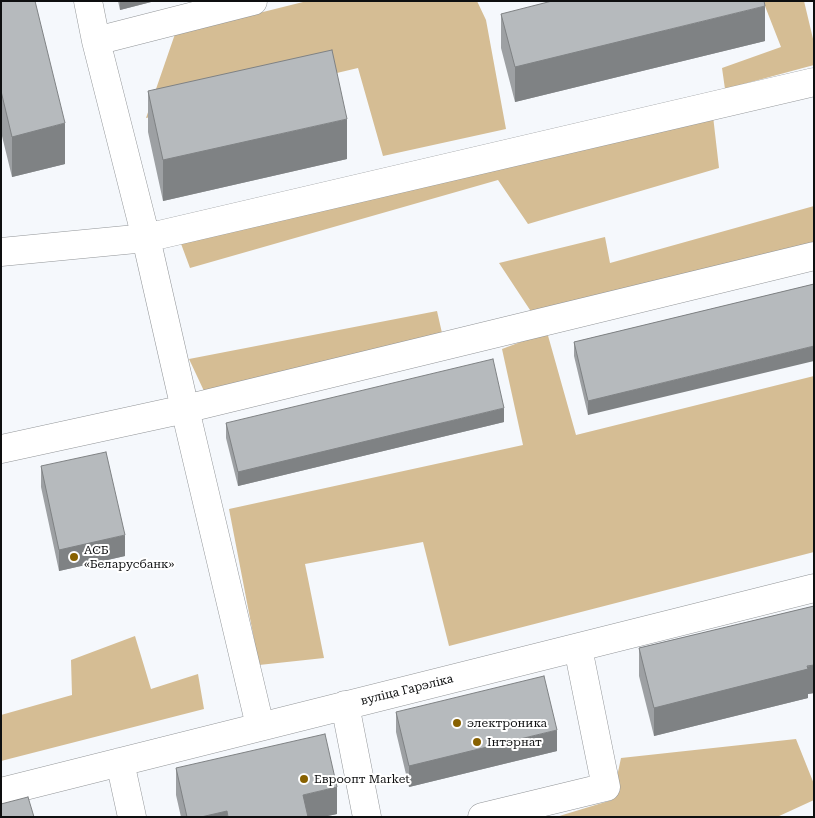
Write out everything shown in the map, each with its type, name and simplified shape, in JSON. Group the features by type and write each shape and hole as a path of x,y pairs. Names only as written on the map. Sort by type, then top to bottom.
{"street":[{"path":"88,1 96,41 146,238 260,726"},
{"path":"96,41 253,1"},
{"path":"1,252 146,238 814,82"},
{"path":"1,449 185,409 814,256"},
{"name":"вуліца Гарэліка","path":"1,792 814,588"},
{"path":"482,817 606,787 578,648"},
{"path":"345,705 367,817"},
{"path":"120,762 132,817"}],"shaded area":[{"path":"307,1 477,1 486,20 506,129 383,156 358,68 146,118 175,34"},
{"path":"763,1 804,1 814,43 814,65 725,89 722,68 781,47"},
{"path":"713,116 719,168 528,224 498,180 190,268 180,241"},
{"path":"814,206 814,245 532,313 499,263 605,237 610,263"},
{"path":"437,311 442,333 204,391 189,359"},
{"path":"547,332 576,435 814,376 814,552 449,646 423,542 305,564 324,658 259,665 229,509 523,445 502,349"},
{"path":"135,636 151,689 198,674 204,709 1,761 1,715 72,695 71,660"},
{"path":"796,739 814,784 814,800 777,817 556,817 612,800 621,758"}],"building":[{"path":"1,1 35,1 65,123 12,137 1,91"},
{"path":"552,1 764,1 765,6 515,67 501,14"},
{"path":"332,50 347,119 163,160 148,91"},
{"path":"814,284 814,346 588,401 574,342"},
{"path":"493,359 504,408 238,472 226,423"},
{"path":"106,452 125,535 59,550 41,466"},
{"path":"814,606 814,665 807,666 808,669 654,708 639,648"},
{"name":"Інтэрнат","path":"544,676 557,730 409,766 396,712"},
{"path":"325,734 337,787 303,795 308,817 228,817 227,811 201,817 187,817 176,768"},
{"path":"28,797 34,817 1,817 1,804"}],"place":[{"name":"АСБ «Беларусбанк»","path":"74,557"},
{"name":"электроника","path":"457,723"},
{"name":"Інтэрнат","path":"477,742"},
{"name":"Евроопт Market","path":"304,779"}]}
